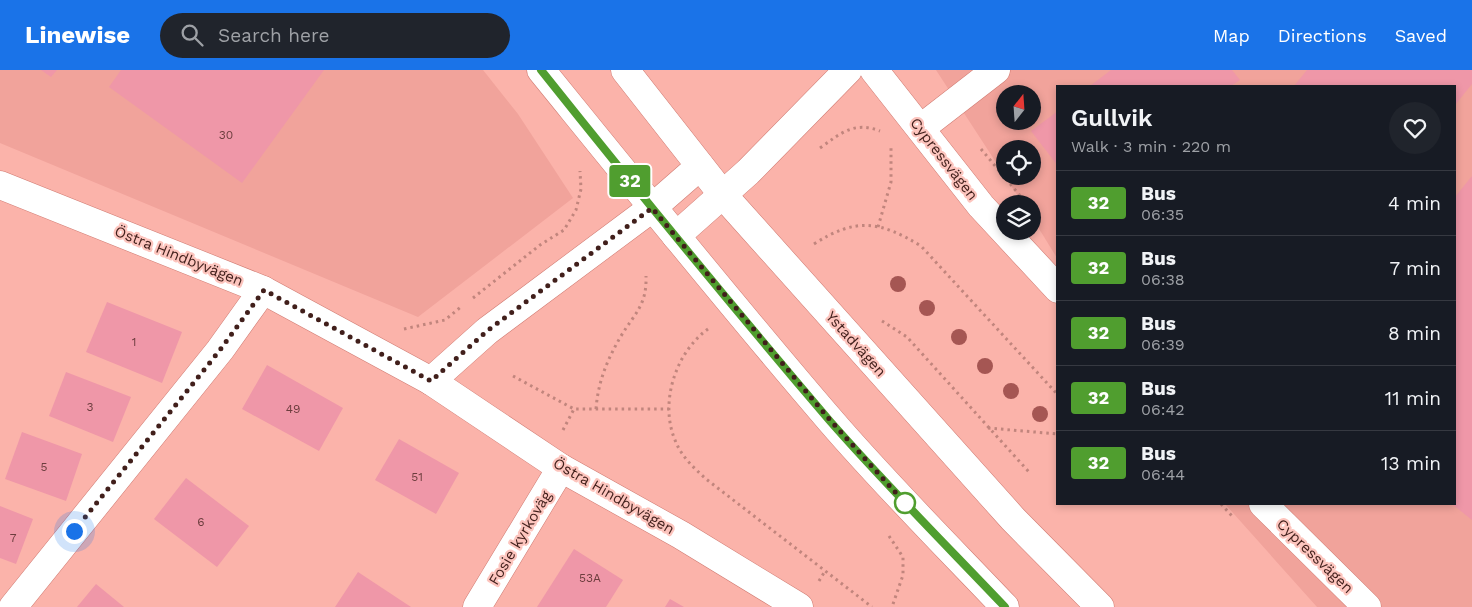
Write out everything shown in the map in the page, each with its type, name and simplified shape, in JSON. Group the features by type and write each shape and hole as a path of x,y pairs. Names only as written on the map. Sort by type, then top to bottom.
{"street":[{"path":"541,70 652,208 830,420 1005,607"},
{"name":"Ystadvägen","path":"625,70 723,195 1013,519 1100,607"},
{"path":"676,236 723,195 848,70"},
{"name":"Cypressvägen","path":"874,70 980,206 1056,287"},
{"path":"921,128 996,70"},
{"path":"431,381 487,331 652,208 700,166"},
{"name":"Östra Hindbyvägen","path":"0,185 264,290 431,381 561,468 681,535 799,607"},
{"path":"13,607 220,350 264,290"},
{"name":"Fosie kyrkoväg","path":"477,607 561,468"},
{"name":"Cypressvägen","path":"1263,505 1368,607"}],"path":[{"path":"814,153 847,129 867,126 886,133"},
{"path":"878,227 891,182 892,144"},
{"path":"356,340 445,320 540,245 564,230 576,210 581,189 581,172 577,164"},
{"path":"1012,185 1020,195"},
{"path":"814,244 833,232 850,226 878,227 896,231 922,246 1056,393"},
{"path":"596,409 598,386 608,361 640,309 647,293 646,276"},
{"path":"876,317 907,337 1029,472"},
{"path":"708,329 697,337 679,365 672,387 669,409 674,439 686,461 706,479 872,607"},
{"path":"513,376 574,409 669,409"},
{"path":"559,438 574,409"},
{"path":"988,428 1056,434"},
{"path":"889,536 903,557 903,575 892,607"}],"shaded area":[{"path":"0,70 483,70 518,114 573,198 418,317 0,143"},
{"path":"936,70 1472,70 1472,607 1317,607 1226,505 1456,505 1456,85 1056,85 1056,256 1041,232 1041,195 1017,195 1011,185 1041,185 1041,140 996,140 996,162"}],"building":[{"path":"41,70 57,70 51,77"},
{"path":"121,70 324,70 242,183 109,87"},
{"path":"1111,70 1232,70 1240,80 1232,85 1091,85"},
{"path":"1307,70 1472,70 1472,84 1456,104 1456,85 1295,85"},
{"path":"1056,112 1056,163 1041,144 1041,140 1038,140 1031,131 1041,130 1041,124"},
{"path":"1472,176 1472,520 1453,505 1456,505 1456,196"},
{"path":"107,302 182,332 162,383 86,352"},
{"path":"267,365 343,408 319,451 242,409"},
{"path":"66,372 131,397 113,442 49,416"},
{"path":"22,432 82,454 66,501 5,479"},
{"path":"399,439 459,473 436,514 375,480"},
{"path":"186,478 249,526 217,567 154,519"},
{"path":"0,506 33,519 16,564 0,558"},
{"path":"574,549 623,580 606,607 537,607"},
{"path":"358,572 411,607 335,607"},
{"path":"96,584 124,607 77,607"},
{"path":"670,599 684,607 665,607"}],"bus line":[{"name":"32","path":"541,70 652,208 830,420 1005,607"}],"route":[{"path":"74,531 220,350 264,290 431,381 487,331 652,208 830,420 905,503"}]}
